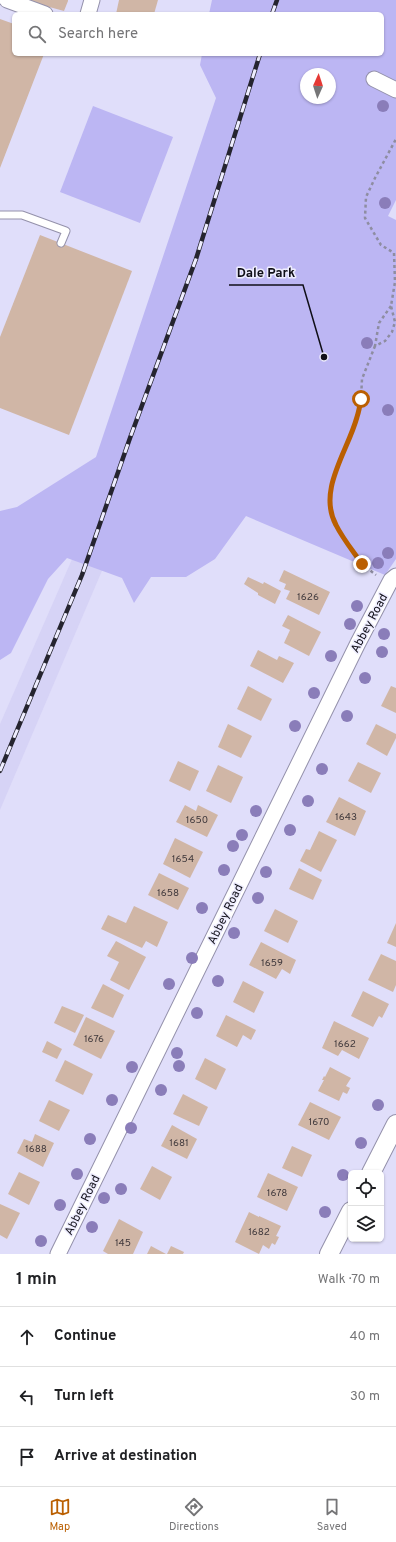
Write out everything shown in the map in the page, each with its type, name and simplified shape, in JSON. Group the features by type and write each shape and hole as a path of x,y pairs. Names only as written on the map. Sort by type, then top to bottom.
{"street":[{"path":"7,0 40,12"},
{"path":"89,12 92,0"},
{"path":"374,79 396,90"},
{"name":"Abbey Road","path":"58,1254 350,658 394,578"},
{"path":"373,1170 396,1124"},
{"path":"329,1254 348,1218"}],"lane":[{"path":"0,215 22,215 66,231 62,243"}],"path":[{"path":"376,346 385,341 392,332 395,322 391,306 395,282 394,253 381,245 365,218 366,197 396,139"},
{"path":"391,306 379,323 376,346 362,379 361,399 357,418 334,478 329,504 335,525 362,564 378,576 394,578"}],"shaded area":[{"path":"212,0 396,0 396,200 388,216 396,220 396,559 385,575 246,516 215,559 186,577 151,577 134,603 122,578 67,558 48,579 11,653 0,660 0,511 17,507 96,457 216,98 200,65 202,56 384,56 384,12 209,12"},
{"path":"93,106 173,137 140,223 60,192"},
{"path":"83,534 113,545 0,810 0,724"}],"building":[{"path":"32,0 68,1 64,11 31,2"},
{"path":"119,0 158,0 155,12 116,12"},
{"path":"0,19 12,23 12,56 43,56 0,168"},
{"path":"40,235 132,271 69,435 0,408 0,337"},
{"path":"284,570 330,592 319,615 286,599 290,591 284,589 286,584 279,581"},
{"path":"248,577 263,584 264,582 281,591 275,604 258,595 258,593 244,584"},
{"path":"288,615 321,632 309,656 284,643 290,630 282,626"},
{"path":"258,650 277,660 279,656 294,663 283,683 250,666"},
{"path":"248,686 272,699 261,721 237,709"},
{"path":"391,686 396,688 396,713 381,706"},
{"path":"228,724 252,736 241,758 218,747"},
{"path":"376,724 396,734 396,738 387,756 366,744"},
{"path":"178,761 199,771 190,791 169,781"},
{"path":"358,762 381,773 371,793 348,781"},
{"path":"218,765 243,777 231,803 206,791"},
{"path":"339,797 366,811 355,836 326,822"},
{"path":"185,805 196,811 198,805 218,815 207,837 176,822"},
{"path":"319,831 337,840 321,872 300,861 306,849 310,850"},
{"path":"175,838 203,852 190,878 163,864"},
{"path":"299,868 322,880 313,900 289,889"},
{"path":"159,873 189,888 178,910 148,895"},
{"path":"134,906 168,922 157,947 146,941 142,948 101,929 108,915 126,923"},
{"path":"275,909 298,921 288,943 264,931"},
{"path":"396,923 396,947 387,943"},
{"path":"116,941 146,957 129,990 110,980 119,962 107,956"},
{"path":"261,942 296,960 290,974 282,969 276,979 249,965"},
{"path":"381,954 396,961 396,985 393,992 368,980"},
{"path":"243,981 264,992 254,1013 233,1002"},
{"path":"103,984 124,995 113,1018 91,1008"},
{"path":"363,991 389,1004 382,1018 379,1016 373,1027 351,1016"},
{"path":"62,1006 84,1015 75,1033 54,1023"},
{"path":"226,1015 256,1030 251,1040 243,1035 237,1047 216,1036"},
{"path":"86,1017 115,1031 101,1059 73,1045"},
{"path":"334,1021 369,1038 359,1059 342,1050 338,1056 322,1048"},
{"path":"47,1041 62,1049 57,1059 42,1052"},
{"path":"205,1058 226,1069 216,1090 195,1079"},
{"path":"65,1060 93,1074 83,1095 55,1081"},
{"path":"330,1067 351,1078 346,1086 350,1088 347,1094 343,1092 339,1101 318,1091 324,1080 322,1080 324,1076 325,1077"},
{"path":"183,1094 208,1107 199,1126 173,1114"},
{"path":"49,1100 70,1110 59,1131 39,1121"},
{"path":"310,1102 341,1117 329,1140 298,1125"},
{"path":"172,1125 197,1139 187,1159 161,1146"},
{"path":"35,1134 54,1143 43,1167 17,1153 24,1139 32,1142"},
{"path":"292,1146 312,1155 302,1177 282,1168"},
{"path":"152,1166 172,1177 160,1200 140,1189"},
{"path":"19,1172 40,1182 29,1205 8,1194"},
{"path":"268,1173 298,1187 287,1211 257,1197"},
{"path":"0,1204 20,1213 7,1239 0,1235"},
{"path":"249,1212 281,1226 276,1236 279,1237 275,1245 272,1243 269,1249 263,1245 259,1254 235,1242"},
{"path":"119,1219 143,1232 133,1254 108,1254 103,1251"},
{"path":"151,1246 166,1254 147,1254"},
{"path":"171,1246 184,1252 183,1254 167,1254"}],"railway":[{"path":"273,12 277,0"},
{"path":"0,771 82,575 130,438 196,259 259,56"}],"place":[{"name":"Dale Park","path":"324,357"}],"route":[{"path":"361,399 357,418 334,478 329,504 335,525 362,564"}]}
